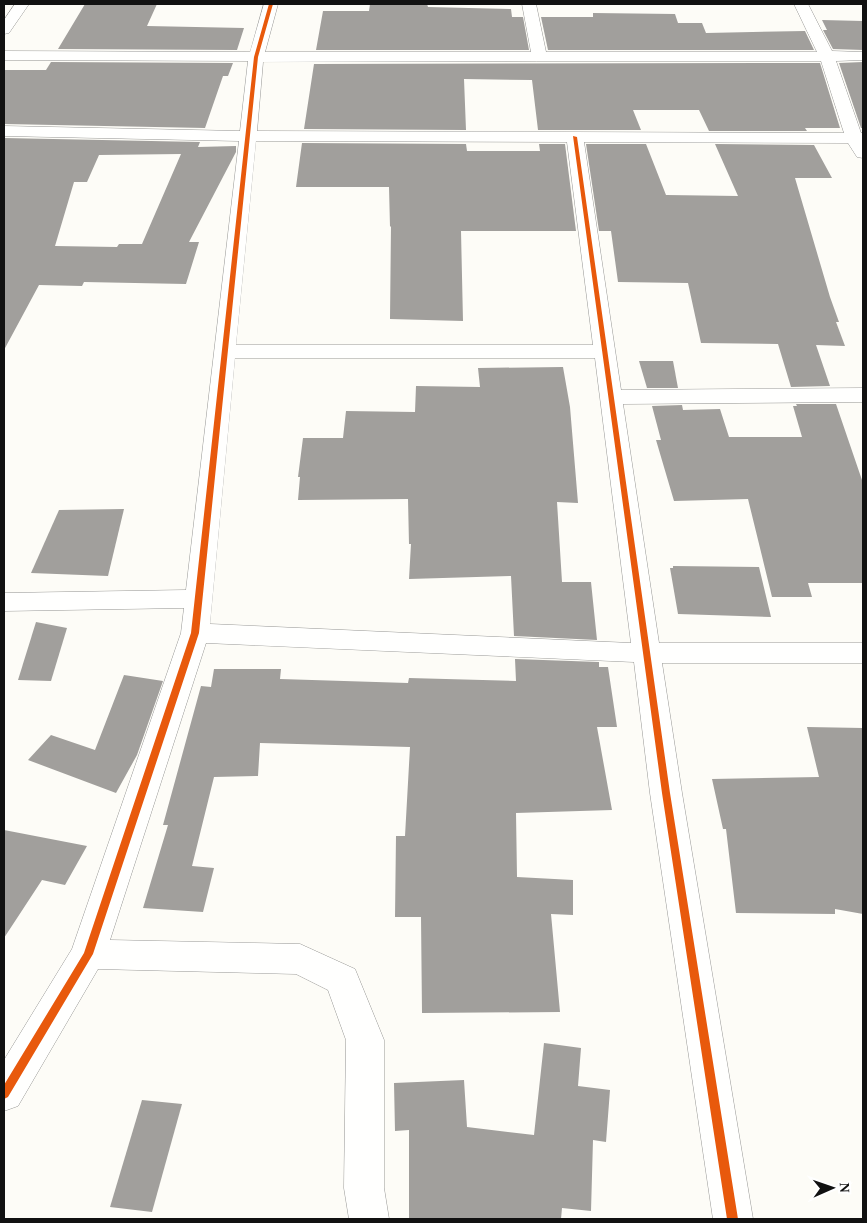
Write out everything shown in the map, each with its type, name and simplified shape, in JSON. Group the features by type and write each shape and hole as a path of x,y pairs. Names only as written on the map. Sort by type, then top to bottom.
{"street":[{"path":"4,30 22,4"},
{"path":"4,1094 88,954 195,633 256,58 271,4"},
{"path":"529,4 539,57"},
{"path":"801,4 827,56 859,138 863,154"},
{"path":"4,56 256,58 863,56"},
{"path":"4,131 248,136 859,138"},
{"path":"575,137 666,793 733,1219"},
{"path":"225,351 605,352"},
{"path":"611,397 863,395"},
{"path":"4,602 198,599"},
{"path":"195,633 647,653 863,653"},
{"path":"88,954 300,958 342,980 365,1040 364,1188 369,1219"}],"building":[{"path":"85,4 157,4 147,26 244,28 237,50 58,49"},
{"path":"370,4 427,4 428,7 511,9 512,17 523,17 529,50 316,50 323,11 369,11"},
{"path":"593,13 675,14 678,23 702,23 706,33 805,31 814,50 548,50 541,17 593,17"},
{"path":"822,20 863,21 863,50 833,49 823,30 827,30"},
{"path":"51,62 233,63 228,76 223,76 205,128 4,124 4,70 46,70"},
{"path":"863,62 863,128 861,128 839,63"},
{"path":"820,63 840,128 805,128 807,131 709,131 699,110 633,110 641,130 538,130 532,80 464,79 466,130 304,129 314,64"},
{"path":"4,138 200,142 198,147 236,146 236,152 189,242 199,242 186,284 84,282 82,286 39,285 4,350","holes":["181,154 142,244 119,244 117,247 55,246 74,182 87,182 99,155"]},
{"path":"302,143 466,144 467,151 540,151 539,144 565,144 576,231 461,231 463,321 390,319 391,226 389,187 296,187"},
{"path":"586,144 646,144 666,195 738,196 715,144 814,145 832,178 795,178 839,322 836,322 845,346 816,345 830,386 791,387 778,344 701,343 688,283 618,282 611,231 599,231"},
{"path":"639,361 673,361 678,388 647,388"},
{"path":"563,367 570,407 578,503 557,502 562,582 591,582 597,640 514,636 511,576 409,579 411,544 409,544 408,499 298,500 300,477 298,477 303,438 343,438 346,411 415,412 416,386 480,387 478,368"},
{"path":"796,404 836,404 863,483 863,583 808,583 812,597 772,597 748,499 674,501 656,440 661,440 652,406 682,405 683,410 720,409 729,437 802,437 793,406 797,406"},
{"path":"124,509 108,576 31,573 59,510"},
{"path":"673,566 759,567 771,617 678,614 670,568 673,568"},
{"path":"36,622 67,628 51,681 18,680"},
{"path":"515,659 599,662 599,667 608,667 617,727 597,727 612,810 516,813 517,877 573,880 573,915 551,914 560,1012 422,1013 421,917 395,917 396,836 405,836 410,747 260,743 258,776 214,777 192,866 214,868 203,912 143,908 168,825 163,825 201,686 211,687 214,669 281,669 280,679 408,683 409,678 516,681"},
{"path":"124,675 163,681 137,755 116,793 28,760 51,735 95,750"},
{"path":"807,727 863,728 863,914 835,909 835,914 736,913 726,829 723,829 712,779 819,777"},
{"path":"4,830 87,846 65,885 42,880 4,938"},
{"path":"544,1043 581,1048 578,1086 610,1090 606,1142 593,1140 591,1211 562,1208 561,1219 409,1219 409,1130 395,1131 394,1083 464,1080 467,1127 534,1135"},
{"path":"142,1100 182,1104 152,1212 110,1207"}],"cycle path":[{"path":"4,1094 88,954 195,633 256,57 271,4"},
{"path":"575,137 666,793 733,1219"}]}
